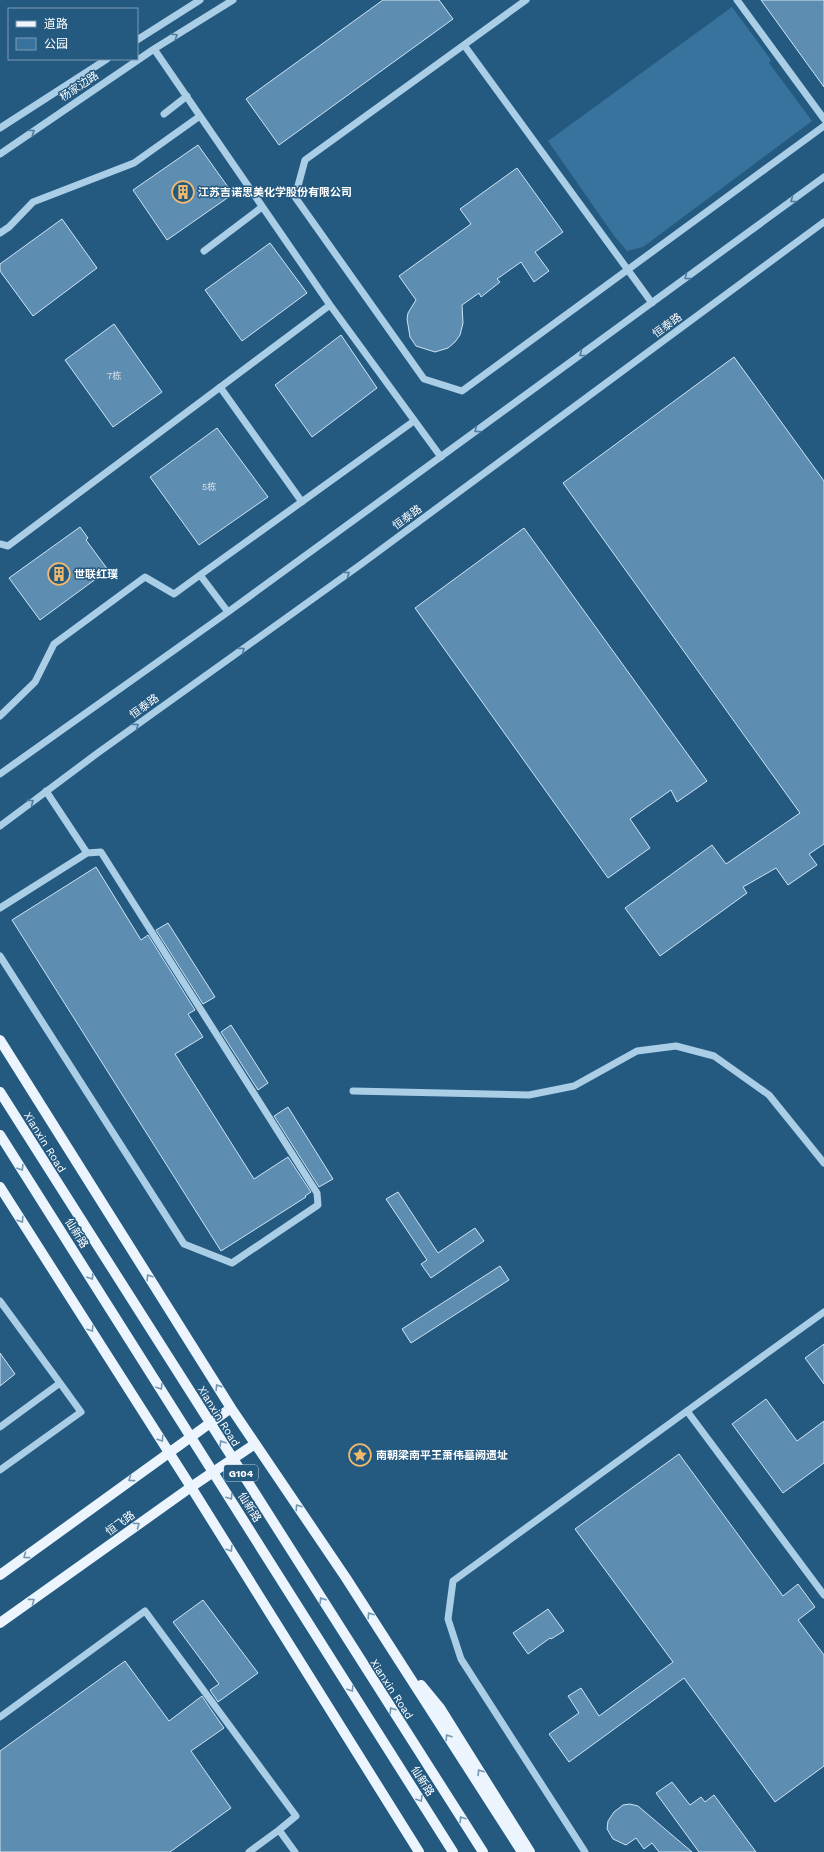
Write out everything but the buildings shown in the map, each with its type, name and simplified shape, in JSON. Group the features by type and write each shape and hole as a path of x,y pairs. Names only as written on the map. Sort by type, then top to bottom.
{"main road":[{"path":"0,1040 231,1408 346,1578 522,1852"},
{"name":"Xianxin Road","path":"0,1092 483,1852"},
{"name":"仙新路","path":"0,1135 453,1852"},
{"path":"0,1187 169,1452 419,1852"},
{"path":"0,1575 231,1408"},
{"name":"恒飞路","path":"0,1623 191,1487 255,1444"},
{"path":"391,1648 440,1708 530,1852"}],"street":[{"path":"138,39 200,0"},
{"name":"杨家边路","path":"138,60 233,0"},
{"path":"526,0 305,160 295,198 424,378 462,391 824,126"},
{"path":"736,0 824,120"},
{"path":"464,45 652,302"},
{"path":"154,49 330,305 441,457"},
{"name":"杨家边路","path":"0,128 105,60"},
{"name":"杨家边路","path":"0,154 138,60"},
{"path":"164,114 187,96"},
{"path":"0,233 9,227 33,202 134,163 200,116"},
{"path":"0,774 228,612 824,177"},
{"path":"204,251 262,207"},
{"name":"恒泰路","path":"0,826 46,791 367,560 824,222"},
{"path":"0,544 8,546 330,305"},
{"path":"220,387 302,502"},
{"path":"0,716 35,682 54,644 145,577 174,594 414,421"},
{"path":"200,575 228,612"},
{"path":"46,791 87,853"},
{"path":"0,908 87,853 102,852 317,1193 318,1205 232,1263 184,1244 0,956"},
{"path":"353,1091 529,1095 574,1086 637,1051 676,1046 714,1056 769,1095 824,1163"},
{"path":"0,1301 81,1412 0,1470"},
{"path":"585,1852 461,1659 448,1619 453,1581 824,1312"},
{"path":"0,1427 60,1383"},
{"path":"687,1411 824,1595"},
{"path":"0,1718 145,1611 296,1816 249,1852"},
{"path":"279,1830 295,1852"}],"green space":[{"path":"732,7 771,60 769,63 812,121 643,247 627,251 615,237 548,141"}],"place":[{"name":"江苏吉诺思美化学股份有限公司","path":"183,192"},
{"name":"世联红璞","path":"59,574"},
{"name":"南朝梁南平王萧伟墓阙遗址","path":"360,1455"}]}
